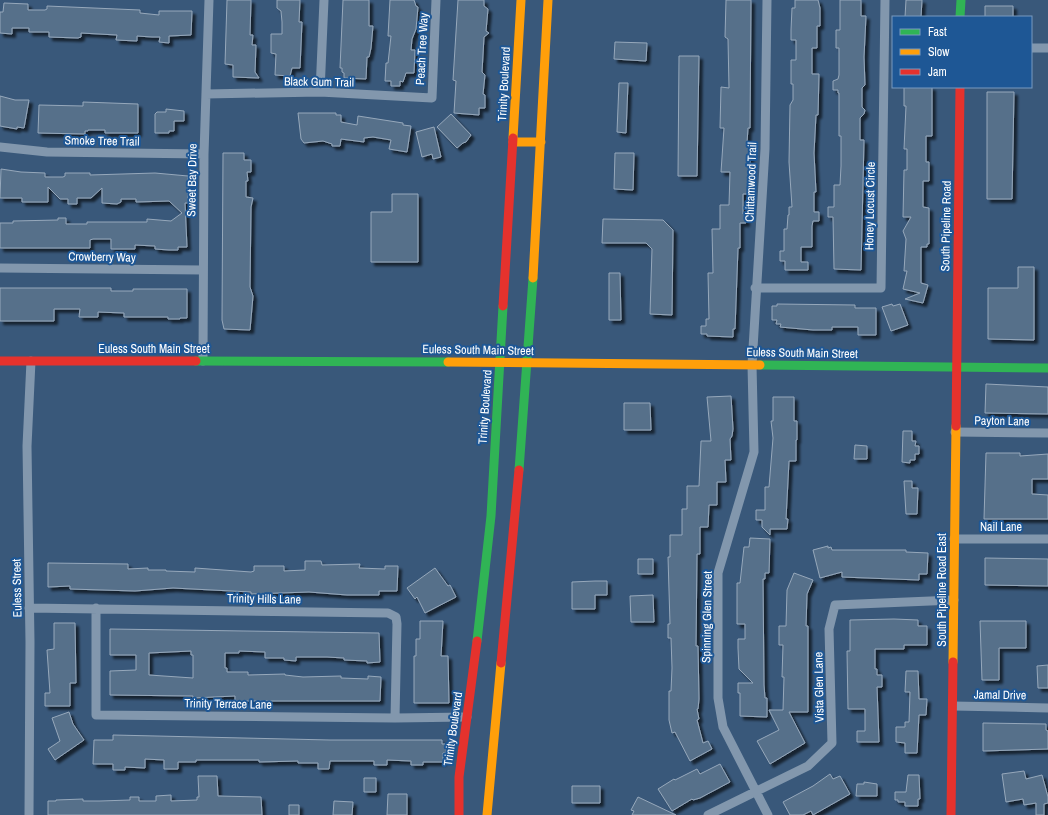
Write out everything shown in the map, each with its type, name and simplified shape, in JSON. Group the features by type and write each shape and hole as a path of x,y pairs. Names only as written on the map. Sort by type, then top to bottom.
{"street":[{"name":"Sweet Bay Drive","path":"203,361 204,154 209,0"},
{"path":"320,92 324,0"},
{"name":"Peach Tree Way","path":"432,98 436,0"},
{"name":"Trinity Boulevard","path":"459,815 459,777 491,516 521,0"},
{"path":"487,815 521,456 541,142 548,0"},
{"name":"Chittamwood Trail","path":"752,365 755,288 762,225 765,149 767,0"},
{"name":"Honey Locust Circle","path":"755,288 881,288 885,0"},
{"path":"960,16 961,0"},
{"path":"1032,48 1048,48"},
{"name":"South Pipeline Road","path":"956,366 960,88"},
{"name":"Black Gum Trail","path":"206,94 320,92 432,98"},
{"path":"513,142 541,142"},
{"name":"Smoke Tree Trail","path":"0,147 47,152 204,154"},
{"name":"Crowberry Way","path":"0,268 203,270"},
{"name":"Euless South Main Street","path":"0,361 500,362 1048,368"},
{"name":"Euless Street","path":"29,815 27,446 31,361"},
{"name":"Spinning Glen Street","path":"752,365 754,452 718,573 718,698 723,727 768,815"},
{"name":"South Pipeline Road East","path":"951,815 956,366"},
{"name":"Payton Lane","path":"956,432 1048,433"},
{"name":"Nail Lane","path":"954,539 1048,539"},
{"name":"Vista Glen Lane","path":"708,815 808,766 832,743 829,629 835,605 954,600"},
{"name":"Trinity Hills Lane","path":"29,608 388,613 396,617 397,624 396,718"},
{"name":"Trinity Terrace Lane","path":"96,608 96,715 396,718 467,716"},
{"name":"Jamal Drive","path":"953,706 1048,708"}],"building":[{"path":"227,0 251,0 250,35 253,35 252,45 256,45 255,72 259,78 233,77 233,65 225,64"},
{"path":"277,0 300,0 299,22 302,22 300,68 292,68 290,76 275,75 276,54 271,53 271,34 282,34 281,11 277,8"},
{"path":"343,0 369,0 369,26 373,26 371,48 369,57 367,57 366,79 344,78 342,68 340,68"},
{"path":"390,0 414,0 416,6 418,7 416,29 412,39 411,50 415,50 414,73 406,73 403,82 400,81 400,86 391,86 391,81 385,81 386,63 388,63 391,36 388,36"},
{"path":"458,0 484,0 484,6 488,9 486,31 489,33 484,37 482,72 485,75 483,94 485,95 485,108 479,108 479,115 454,113 456,81 453,80"},
{"path":"726,0 751,0 750,128 748,128 747,143 750,144 750,189 749,194 743,194 743,214 746,214 746,223 740,223 740,248 738,248 735,329 733,329 733,337 707,336 707,334 701,334 701,326 706,326 706,319 709,319 708,273 713,273 712,229 720,229 720,205 729,205 730,172 721,172 724,128 720,128 721,87 729,88 728,39 725,37"},
{"path":"795,0 818,0 820,8 820,26 817,26 817,48 812,48 812,74 819,74 818,115 816,115 814,153 816,192 814,192 814,212 819,212 819,221 813,221 812,247 801,247 801,262 808,262 808,270 785,270 785,261 780,261 780,251 784,251 784,229 787,229 789,207 792,207 789,162 790,105 793,100 791,60 796,60 796,40 791,40 792,8 795,8"},
{"path":"840,0 861,0 861,16 866,16 864,57 865,85 862,88 862,107 865,110 864,114 860,118 860,140 864,140 861,270 834,269 833,217 828,217 828,207 834,207 834,185 840,185 841,136 839,136 839,93 838,90 833,90 833,81 838,79 839,75 839,48 836,48 836,30 840,30"},
{"path":"906,0 922,0 921,16 905,16"},
{"path":"4,3 28,4 28,10 45,10 47,9 47,6 140,10 140,13 159,15 159,11 192,11 191,35 169,36 169,43 159,42 160,37 137,36 137,41 116,40 117,35 81,33 81,37 78,38 49,37 49,32 29,32 29,28 12,28 12,34 0,33 0,12 3,12"},
{"path":"985,6 1013,6 1013,16 985,16"},
{"path":"615,42 647,43 646,61 614,59"},
{"path":"679,56 699,56 697,176 678,176"},
{"path":"619,83 628,83 626,133 617,132"},
{"path":"904,88 932,88 932,136 926,136 926,162 929,162 929,181 923,181 923,207 929,208 929,244 927,244 927,247 921,247 921,283 928,285 923,303 905,299 920,293 903,289 907,271 904,271 906,239 903,231 911,217 903,217 904,170 907,170 907,149 904,149 906,106 904,106"},
{"path":"987,92 1014,92 1012,199 987,199"},
{"path":"0,96 15,100 29,100 24,128 17,127 17,129 0,126"},
{"path":"83,102 138,104 138,133 105,133 105,130 88,130 85,131 85,134 38,133 39,105 83,106"},
{"path":"166,109 184,111 184,121 174,121 174,131 169,131 169,133 155,133 155,114 157,112 166,112"},
{"path":"298,113 336,113 336,115 341,115 341,122 357,125 358,116 403,123 403,125 411,126 407,152 389,149 391,140 373,137 364,138 364,142 341,139 340,146 332,146 332,144 323,141 304,143 301,139"},
{"path":"451,114 471,135 466,142 457,148 437,127"},
{"path":"434,127 441,157 433,159 432,154 422,157 416,132"},
{"path":"223,153 244,153 244,160 251,160 251,172 247,172 248,181 246,181 246,197 253,198 251,207 250,287 253,296 250,330 224,329 222,320"},
{"path":"615,153 634,153 633,190 614,189"},
{"path":"1,169 45,173 45,177 63,177 65,176 65,173 90,173 90,175 155,173 188,176 188,203 185,203 187,247 178,247 178,250 169,250 155,249 155,246 135,245 135,249 111,249 111,239 93,239 90,240 90,248 0,248 0,223 13,223 13,221 58,220 58,218 66,218 66,224 87,224 87,222 147,222 147,219 171,221 182,213 169,201 136,202 136,199 121,199 121,202 117,204 102,203 102,188 91,198 77,198 77,204 68,204 68,199 60,199 48,187 48,202 22,202 22,198 0,198"},
{"path":"392,194 418,194 418,262 371,262 371,212 392,212"},
{"path":"603,219 663,220 673,230 672,315 650,314 652,249 646,243 602,243"},
{"path":"1018,267 1034,267 1034,340 988,339 988,288 1018,288"},
{"path":"609,273 620,273 621,320 609,320"},
{"path":"0,288 111,288 111,291 133,291 133,289 187,289 187,318 168,319 168,317 124,317 124,313 98,312 98,317 79,317 80,309 54,309 54,321 0,321"},
{"path":"777,304 855,305 855,308 876,308 876,335 858,335 858,327 832,327 832,330 813,330 780,327 781,324 776,324 777,320 772,320 772,306 777,306"},
{"path":"892,304 893,306 900,304 908,325 891,331 882,307"},
{"path":"986,384 1048,387 1048,414 985,413"},
{"path":"731,396 733,429 730,439 731,460 725,460 726,482 717,482 717,505 709,505 708,527 700,527 700,554 697,554 696,646 698,646 699,699 697,709 699,719 697,720 703,743 708,741 712,749 690,761 675,732 672,733 669,720 669,691 671,691 672,668 671,638 668,638 668,624 670,624 668,557 670,557 670,535 682,535 682,509 687,509 687,486 699,486 701,441 711,441 707,397"},
{"path":"773,397 794,397 794,421 797,421 797,440 796,461 789,461 786,519 788,519 787,529 770,529 770,535 762,527 762,520 756,520 756,510 765,510 765,487 769,487 773,438 771,421 773,421"},
{"path":"624,403 650,403 651,430 624,430"},
{"path":"903,431 912,431 912,441 916,441 915,446 919,446 919,454 915,454 915,460 910,460 910,463 902,462"},
{"path":"855,445 867,446 867,459 854,459"},
{"path":"986,453 1020,453 1020,456 1048,454 1048,479 1032,479 1032,494 1048,495 1048,519 984,519"},
{"path":"904,481 912,481 912,488 918,488 917,514 906,514"},
{"path":"750,538 770,539 769,573 765,573 765,579 763,579 764,685 765,698 767,698 767,717 740,716 740,693 738,693 738,683 753,683 739,669 738,639 745,639 745,624 737,624 737,583 740,583 744,547 749,547"},
{"path":"828,546 828,548 831,547 832,550 906,550 906,552 928,553 927,574 919,574 919,580 842,577 842,572 820,578 813,550"},
{"path":"985,558 1048,559 1048,586 985,585"},
{"path":"638,559 653,559 653,574 638,574"},
{"path":"305,561 321,561 322,565 360,564 359,568 385,569 385,566 398,566 397,591 379,591 379,595 347,595 309,592 251,594 251,592 173,588 135,591 70,589 70,586 48,587 48,563 128,564 128,569 148,568 148,570 166,571 195,572 195,568 251,572 254,571 254,566 284,566 284,571 305,570"},
{"path":"435,568 448,586 450,585 456,597 425,613 417,597 415,599 407,588"},
{"path":"794,573 813,580 807,594 806,626 808,626 808,712 789,712 805,743 770,764 757,741 779,730 769,710 783,710 783,645 779,645 779,626 786,626 787,590"},
{"path":"607,581 607,595 595,595 595,609 572,609 572,582"},
{"path":"653,595 654,622 631,622 630,596"},
{"path":"850,620 918,620 918,626 927,626 927,645 904,645 904,649 875,649 875,669 877,669 877,675 882,675 882,687 877,687 879,742 857,742 857,731 865,731 865,709 848,709 847,651 850,651"},
{"path":"420,621 443,621 441,656 448,656 449,703 414,703 414,656 416,656 416,639 420,639"},
{"path":"980,621 1026,621 1026,648 999,648 999,680 982,680"},
{"path":"54,623 75,623 76,683 70,683 70,706 45,706 45,693 50,693 47,650 54,649"},
{"path":"110,629 379,633 380,662 367,663 367,661 344,660 344,658 327,657 296,657 296,661 284,660 284,658 265,658 265,652 239,651 239,653 225,653 225,668 227,668 227,672 248,672 248,675 285,674 303,677 341,676 341,678 368,679 368,676 381,677 380,701 235,701 235,696 193,698 193,696 110,695 110,671 136,670 136,655 110,655","holes":["191,651 191,655 193,655 193,678 149,675 149,653"]},
{"path":"1048,665 1048,688 1038,688 1037,666"},
{"path":"906,671 918,671 919,699 927,699 926,715 919,715 917,753 905,753 905,743 896,742 896,727 905,727 905,722 909,722 910,692 905,692"},
{"path":"69,712 73,724 84,740 55,760 48,749 60,741 52,718"},
{"path":"983,723 1046,724 1046,730 1048,731 1048,749 983,751"},
{"path":"113,735 330,740 442,740 442,744 446,744 446,753 443,753 443,762 423,762 423,765 411,765 411,761 387,760 387,765 374,765 374,761 330,761 329,769 318,769 318,763 298,763 298,761 259,762 259,760 196,760 196,762 178,762 178,769 164,769 164,760 145,759 145,768 125,767 125,770 113,770 113,764 93,764 94,740 113,740"},
{"path":"720,764 730,782 700,798 692,799 672,811 658,789 674,779 675,780 697,769 700,774"},
{"path":"1024,771 1026,779 1042,775 1048,797 1048,803 1044,804 1044,815 1036,815 1036,803 1024,805 1023,799 1006,802 1002,774"},
{"path":"830,774 833,779 840,776 850,794 813,815 811,811 803,815 790,815 783,802 813,786"},
{"path":"908,775 919,775 920,799 918,799 918,806 905,806 905,802 898,802 898,800 895,800 895,792 906,792"},
{"path":"198,776 217,776 218,796 261,797 262,815 48,815 48,801 56,800 130,800 130,797 139,797 139,801 156,801 156,796 171,795 171,801 197,800 197,797 199,797"},
{"path":"364,778 376,778 376,792 364,792"},
{"path":"864,782 877,784 877,796 856,796 857,784 864,784"},
{"path":"572,786 600,786 600,803 572,803"},
{"path":"388,794 407,794 407,815 387,815"},
{"path":"638,797 676,815 632,815 634,811 631,810"},
{"path":"334,801 353,802 352,815 333,815"},
{"path":"289,805 299,805 299,815 289,815"}],"traffic: fast":[{"path":"960,16 961,0"},
{"path":"519,470 533,278"},
{"path":"477,641 491,516 503,306"},
{"path":"196,361 448,362"},
{"path":"760,365 1048,368"}],"traffic: slow":[{"path":"513,138 521,0"},
{"path":"533,278 548,0"},
{"path":"513,142 541,142"},
{"path":"448,362 760,365"},
{"path":"953,662 956,426"},
{"path":"487,815 501,663"}],"traffic: jam":[{"path":"956,426 960,88"},
{"path":"503,306 513,138"},
{"path":"0,361 196,361"},
{"path":"501,663 519,470"},
{"path":"459,815 459,777 477,641"},
{"path":"951,815 953,662"}]}
